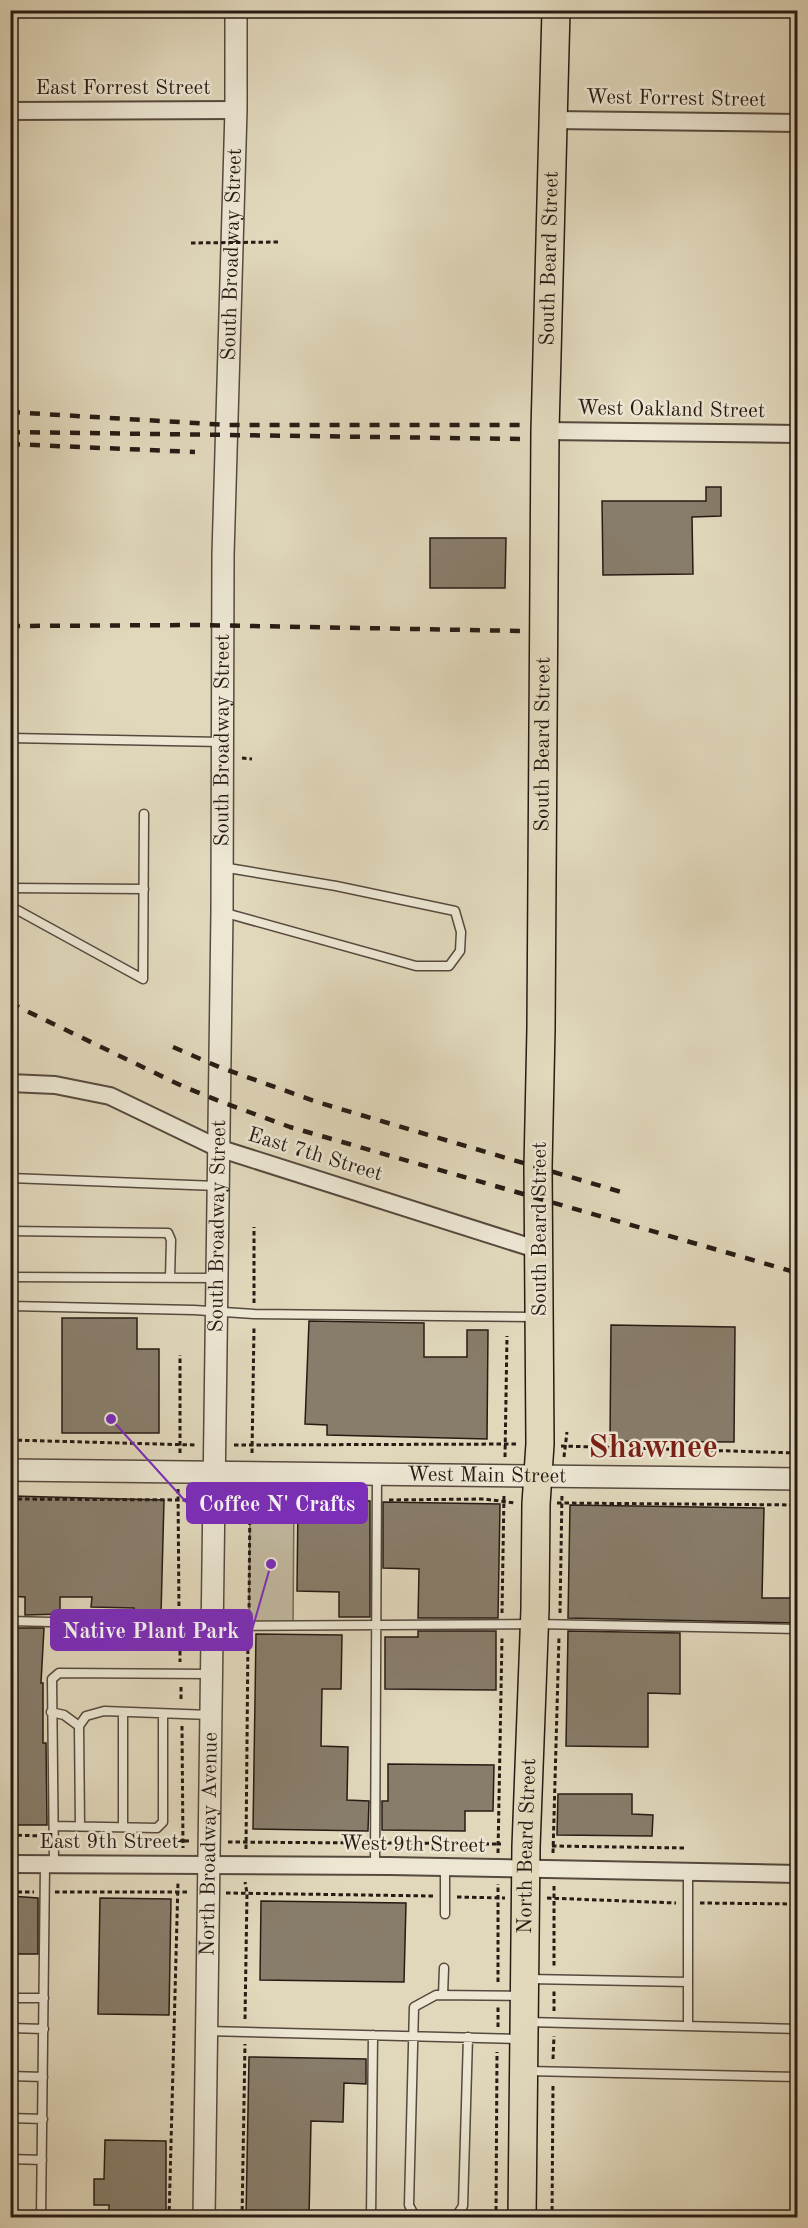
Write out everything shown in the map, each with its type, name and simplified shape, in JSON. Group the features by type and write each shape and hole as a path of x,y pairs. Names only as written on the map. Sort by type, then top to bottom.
{"main road":[{"name":"South Beard Street","path":"551,1476 553,1445 540,1317 538,1167 545,431 556,10"},
{"name":"North Beard Street","path":"522,2217 526,1898 535,1862 547,1624 551,1476"}],"street":[{"name":"South Broadway Street","path":"213,1472 222,912 223,555 236,110 236,10"},
{"name":"East Forrest Street","path":"10,111 236,110"},
{"name":"West Forrest Street","path":"554,120 798,123"},
{"name":"West Oakland Street","path":"545,431 798,434"},
{"name":"East 7th Street","path":"10,1083 55,1085 110,1096 218,1148 539,1250"},
{"name":"West Main Street","path":"10,1470 798,1479"},
{"name":"North Broadway Avenue","path":"204,2217 213,1472"},
{"name":"West 9th Street","path":"208,1864 498,1869 535,1862 688,1872 798,1874"},
{"name":"East 9th Street","path":"10,1864 208,1864"}],"lane":[{"path":"10,738 223,742"},
{"path":"10,906 143,979 144,814"},
{"path":"222,867 336,886 455,911 461,932 460,951 449,966 416,966 222,912"},
{"path":"10,888 144,889"},
{"path":"10,1178 218,1186"},
{"path":"10,1231 168,1233 171,1240 170,1278"},
{"path":"10,1277 217,1278"},
{"path":"10,1306 254,1314 540,1317"},
{"path":"375,1866 377,1474"},
{"path":"10,1621 211,1626 547,1624 798,1629"},
{"path":"41,2217 46,1892 54,1836 52,1679 59,1673 211,1674"},
{"path":"80,1826 79,1726 86,1716 104,1711 210,1715"},
{"path":"51,1712 64,1715 79,1726"},
{"path":"123,1712 123,1827"},
{"path":"54,1826 157,1828 163,1822 163,1714"},
{"path":"445,1868 445,1914"},
{"path":"688,1872 688,2026"},
{"path":"443,1995 444,1968"},
{"path":"206,2031 498,2038 554,1979 688,1982"},
{"path":"426,2217 414,2215 409,2205 414,2007 436,1995 498,1996 554,2023 798,2029"},
{"path":"10,1998 44,1998"},
{"path":"10,2028 44,2029"},
{"path":"370,2217 373,2035"},
{"path":"455,2217 463,2206 468,2037"},
{"path":"524,2071 798,2077"},
{"path":"10,2076 43,2077"},
{"path":"10,2118 43,2119"},
{"path":"10,2159 42,2160"}],"path":[{"path":"191,243 279,242"},
{"path":"242,2217 247,1893 243,1865 247,1842 254,1227"},
{"path":"496,2217 498,1869 507,1336"},
{"path":"535,1862 553,1846 547,1624 549,1504 553,1445 567,1432"},
{"path":"10,1440 214,1446 505,1444 798,1453"},
{"path":"10,1499 177,1499 250,1503 294,1496 377,1500 484,1499 504,1503 549,1504 798,1505"},
{"path":"10,1835 54,1836"},
{"path":"160,1840 499,1844 535,1862 555,1898 552,2217"},
{"path":"535,1862 553,1846 686,1848"},
{"path":"10,1892 208,1892 798,1904"}],"shaded area":[{"path":"294,1496 293,1629 249,1626 250,1503"}],"building":[{"path":"706,487 721,487 721,516 692,517 693,574 603,575 602,501 706,501"},
{"path":"430,538 506,538 505,588 430,588"},
{"path":"62,1318 137,1318 137,1349 159,1349 159,1433 62,1433"},
{"path":"309,1321 424,1323 424,1357 467,1357 467,1330 488,1330 487,1439 327,1435 327,1425 305,1424"},
{"path":"611,1325 735,1327 734,1442 610,1441"},
{"path":"12,1496 164,1500 161,1614 134,1613 134,1608 91,1607 92,1597 60,1597 60,1614 25,1615 25,1597 10,1596"},
{"path":"298,1500 370,1501 370,1617 339,1617 339,1592 297,1591"},
{"path":"383,1502 500,1504 498,1618 418,1618 419,1569 383,1568"},
{"path":"570,1505 764,1508 762,1598 798,1598 798,1623 568,1618"},
{"path":"10,1628 44,1628 41,1683 43,1683 43,1743 46,1743 47,1825 10,1825"},
{"path":"418,1631 496,1631 496,1690 385,1689 385,1637 418,1637"},
{"path":"568,1631 680,1633 680,1694 648,1693 648,1747 566,1746"},
{"path":"256,1634 342,1635 341,1689 322,1689 321,1746 348,1747 347,1800 369,1801 368,1831 253,1829"},
{"path":"388,1764 494,1765 493,1811 465,1811 465,1831 382,1830 382,1801 388,1801"},
{"path":"558,1794 632,1794 632,1814 653,1815 652,1836 557,1835"},
{"path":"10,1896 38,1898 38,1954 13,1954"},
{"path":"100,1898 171,1899 169,2015 98,2014"},
{"path":"261,1901 406,1903 404,1982 260,1980"},
{"path":"249,2057 366,2059 366,2084 344,2083 343,2122 311,2121 309,2217 246,2217"},
{"path":"105,2140 166,2141 166,2213 162,2217 109,2217 109,2205 94,2205 94,2179 104,2179"}],"railway":[{"path":"10,412 228,425 521,425"},
{"path":"10,432 522,439"},
{"path":"10,444 195,452"},
{"path":"10,626 198,625 522,631"},
{"path":"10,1003 182,1086 290,1127 798,1273"},
{"path":"173,1047 219,1067 317,1102 628,1194"}],"place":[{"name":"Coffee N' Crafts","path":"111,1419"},
{"name":"Native Plant Park","path":"271,1564"}],"district":[{"name":"Shawnee","path":"653,1448"}]}
